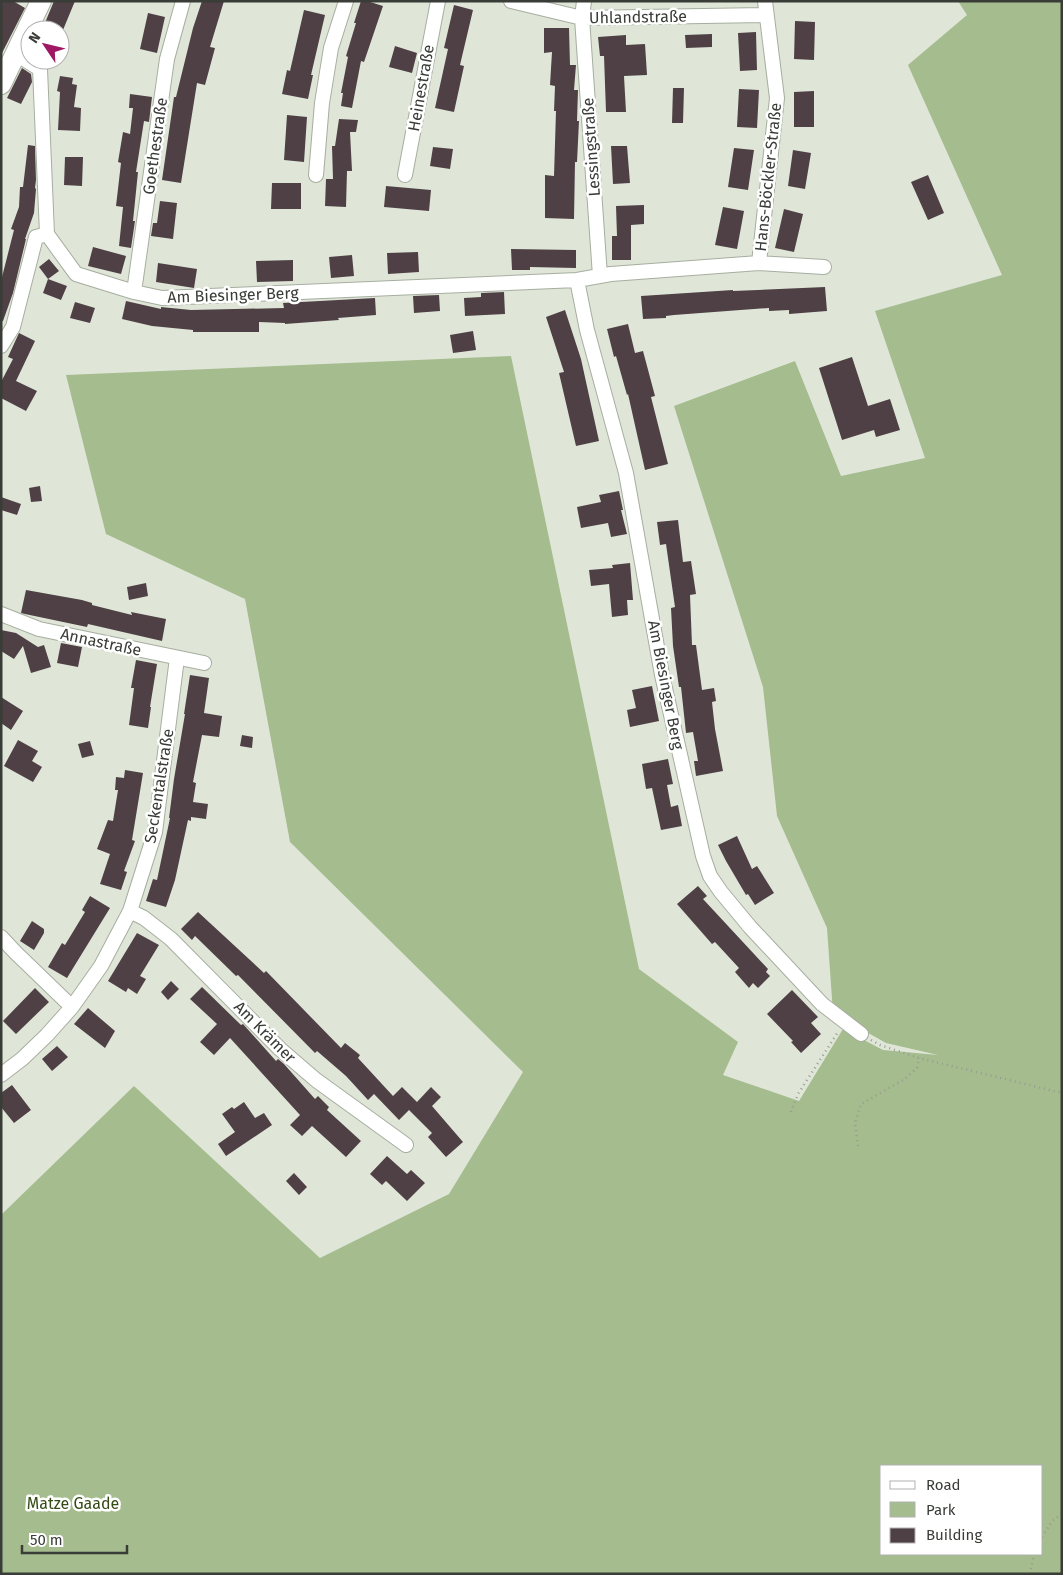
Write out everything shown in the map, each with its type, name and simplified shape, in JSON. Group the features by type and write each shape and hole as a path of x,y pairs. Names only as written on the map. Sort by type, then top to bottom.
{"main road":[{"path":"1,84 41,1"}],"street":[{"name":"Goethestraße","path":"134,292 167,59 183,1"},
{"path":"316,175 322,103 331,48 346,1"},
{"name":"Heinestraße","path":"405,175 438,1"},
{"name":"Uhlandstraße","path":"511,1 537,5 582,18 766,8"},
{"name":"Lessingstraße","path":"584,1 582,18 600,276"},
{"name":"Hans-Böckler-Straße","path":"759,263 777,98 766,8"},
{"path":"1,346 13,327 36,237 47,234 40,69 16,54"},
{"name":"Am Biesinger Berg","path":"47,234 76,274 134,292 162,298 577,280 600,276"},
{"name":"Hans-Böckler-Straße","path":"600,276 759,263 824,267"},
{"name":"Am Biesinger Berg","path":"577,280 587,330 626,473 662,675 703,856 710,876 750,927 822,1004 861,1034"},
{"name":"Annastraße","path":"1,614 39,629 204,663"},
{"name":"Seckentalstraße","path":"1,1076 28,1053 72,1008 101,966 130,911 155,832 177,658"},
{"name":"Am Krämer","path":"130,911 144,918 171,939 280,1049 316,1080 406,1145"},
{"path":"1,937 72,1008"}],"path":[{"path":"791,1112 798,1094 844,1022"},
{"path":"861,1034 880,1046 919,1058 1062,1093"},
{"path":"858,1146 856,1123 861,1104 905,1079 917,1068 919,1058"},
{"path":"1043,1535 1052,1521 1062,1514"},
{"path":"1030,1574 1034,1555"}],"green space":[{"name":"Matze Gaade","path":"958,1 1062,1 1062,1574 1,1574 1,1215 134,1086 320,1258 449,1194 523,1072 290,842 245,599 106,534 66,375 511,356 639,969 738,1042 723,1075 799,1101 843,1029 883,1050 938,1055 886,1043 833,1013 827,928 777,816 763,687 674,406 795,361 841,476 925,458 875,311 1002,275 908,65 967,15"}],"building":[{"path":"1,1 13,1 25,8 1,55"},
{"path":"54,1 75,1 67,20 46,20"},
{"path":"202,1 224,1 210,47 215,48 205,85 197,83 181,183 162,180 174,97 176,97 193,28"},
{"path":"361,1 383,6 364,62 361,61 352,108 341,106 343,93 341,93 348,57 346,56"},
{"path":"454,5 473,10 460,65 464,66 454,112 435,108 448,49 444,48"},
{"path":"304,10 325,15 311,75 313,75 308,99 282,94 287,70 290,71"},
{"path":"148,13 165,17 157,53 140,49"},
{"path":"795,21 815,22 814,60 794,59"},
{"path":"544,28 569,28 570,65 576,65 574,90 578,90 577,121 579,121 577,162 575,162 574,219 545,218 545,175 554,176 556,111 554,111 555,86 550,85 552,52 544,53"},
{"path":"756,32 757,70 740,71 738,33"},
{"path":"712,34 712,47 686,48 685,35"},
{"path":"626,35 626,45 645,44 647,75 624,76 626,112 606,112 604,56 600,56 598,37"},
{"path":"395,46 417,53 412,73 389,67"},
{"path":"21,70 31,74 32,82 21,104 7,98"},
{"path":"60,76 73,78 72,84 77,85 74,107 81,108 80,131 58,130 60,92 57,91"},
{"path":"673,88 684,88 683,123 672,123"},
{"path":"739,89 759,90 757,128 737,127"},
{"path":"814,91 814,127 794,127 794,92"},
{"path":"130,94 152,97 149,122 144,121 136,172 138,172 133,221 135,221 131,248 119,246 123,207 116,206 121,163 118,162 123,132 130,134 133,108 129,108"},
{"path":"287,115 307,117 304,162 284,160"},
{"path":"339,119 358,120 356,132 350,132 352,171 347,171 346,207 325,206 326,179 333,179 332,146 335,146"},
{"path":"28,145 35,146 36,189 34,213 25,239 13,293 3,321 1,321 1,281 14,230 11,229 19,207 20,187 23,187"},
{"path":"611,146 627,146 630,183 613,184"},
{"path":"433,147 453,149 450,169 430,166"},
{"path":"734,148 754,150 748,190 728,187"},
{"path":"793,150 811,153 805,189 788,186"},
{"path":"65,157 83,157 82,186 64,185"},
{"path":"928,175 944,213 928,220 911,182"},
{"path":"272,183 301,183 301,209 271,209"},
{"path":"386,186 431,190 429,211 384,207"},
{"path":"160,201 177,203 173,239 151,236 153,223 157,223"},
{"path":"644,205 644,224 631,225 631,260 612,260 612,236 617,236 616,206"},
{"path":"723,207 744,211 737,249 715,245"},
{"path":"784,209 803,214 794,252 775,248"},
{"path":"93,247 126,256 121,274 88,266"},
{"path":"511,249 576,250 576,268 530,267 530,270 512,270"},
{"path":"418,252 419,272 388,274 387,253"},
{"path":"352,255 354,276 331,278 329,257"},
{"path":"49,259 59,271 48,279 39,267"},
{"path":"293,260 293,281 257,282 256,261"},
{"path":"158,263 197,269 194,288 156,282"},
{"path":"48,279 67,286 61,300 43,293"},
{"path":"825,287 827,311 789,314 789,310 769,311 769,308 643,319 641,296"},
{"path":"504,292 505,314 465,316 464,298 481,297 481,293"},
{"path":"439,295 440,311 414,313 413,296"},
{"path":"375,298 376,315 285,324 259,322 259,332 193,332 193,330 152,326 122,319 126,301 161,309 161,307 191,310 284,308 283,303"},
{"path":"75,302 95,308 90,323 70,318"},
{"path":"565,310 581,359 599,441 576,446 559,373 564,372 546,317"},
{"path":"628,324 635,353 643,351 655,396 651,397 668,464 645,470 628,394 616,356 614,357 607,329"},
{"path":"473,331 476,350 453,353 450,335"},
{"path":"19,333 35,341 16,381 37,391 26,411 1,398 1,382 13,359 8,357"},
{"path":"852,357 868,406 890,399 900,430 876,437 874,430 842,440 819,368"},
{"path":"40,486 42,501 31,502 29,488"},
{"path":"619,491 623,510 621,510 627,534 611,537 608,523 581,528 577,507 601,502 599,495"},
{"path":"1,497 21,504 17,515 1,510"},
{"path":"678,520 683,562 691,561 696,594 690,595 692,645 696,645 702,690 714,688 716,701 712,702 723,771 696,776 694,761 698,761 693,732 686,733 681,687 679,687 673,646 671,608 675,607 666,544 660,545 657,522"},
{"path":"630,563 633,600 627,600 628,615 612,617 609,584 591,586 589,570 613,568 612,565"},
{"path":"146,583 148,596 129,600 127,587"},
{"path":"26,590 82,600 92,603 92,605 132,615 131,612 166,619 162,641 88,624 87,627 21,613"},
{"path":"1,630 16,633 38,647 44,645 51,667 31,673 23,646 14,659 1,651"},
{"path":"61,643 82,647 78,667 57,663"},
{"path":"136,660 157,664 148,728 129,725 134,688 131,688"},
{"path":"190,675 209,678 204,713 222,716 219,737 202,735 193,782 196,783 193,802 208,804 206,819 191,817 191,821 188,820 175,880 166,907 146,901 153,879 157,880 170,818"},
{"path":"652,686 659,721 630,727 627,710 636,708 632,690"},
{"path":"1,697 23,711 11,730 1,723"},
{"path":"242,735 253,737 252,748 240,746"},
{"path":"18,740 38,751 32,761 42,767 33,782 4,766"},
{"path":"90,741 94,755 82,758 78,744"},
{"path":"668,759 673,784 667,785 671,807 678,805 682,826 661,830 652,788 646,789 642,764"},
{"path":"125,770 143,773 132,840 135,841 124,871 127,872 121,890 100,884 110,854 97,849 108,820 113,821 118,790 115,790 116,777 124,778"},
{"path":"737,836 752,869 757,866 774,893 755,905 748,894 746,895 718,845"},
{"path":"698,886 707,896 703,899 768,969 766,972 770,976 758,988 753,983 749,988 735,972 739,968 715,942 712,944 677,904"},
{"path":"90,896 110,908 67,978 48,967 62,943 65,945 85,912 82,910"},
{"path":"198,912 264,973 266,971 341,1048 345,1043 360,1055 358,1058 393,1096 402,1087 417,1102 431,1087 441,1097 432,1106 463,1142 446,1157 428,1137 432,1133 409,1110 399,1120 374,1094 368,1100 346,1076 317,1051 315,1053 238,975 236,976 195,936 192,940 181,929"},
{"path":"32,921 44,929 44,933 34,950 20,941"},
{"path":"137,933 159,945 140,976 146,979 137,994 128,988 126,992 108,981"},
{"path":"171,981 179,989 168,1000 161,992"},
{"path":"202,987 241,1025 243,1024 276,1061 278,1059 284,1064 315,1099 318,1096 329,1107 327,1110 361,1141 346,1157 312,1126 302,1136 290,1125 300,1115 230,1038 214,1055 200,1042 217,1024 190,999"},
{"path":"35,988 49,1002 16,1034 3,1021"},
{"path":"792,990 818,1017 811,1023 821,1034 801,1053 791,1042 793,1041 767,1014"},
{"path":"88,1008 115,1031 105,1048 74,1024"},
{"path":"57,1046 68,1057 52,1071 42,1059"},
{"path":"12,1085 31,1110 14,1123 1,1107 1,1093"},
{"path":"244,1102 255,1118 264,1113 272,1125 226,1156 218,1144 235,1132 222,1114"},
{"path":"387,1156 407,1174 411,1170 425,1183 407,1201 386,1181 382,1185 370,1174"},
{"path":"294,1173 307,1187 299,1195 286,1181"}]}
